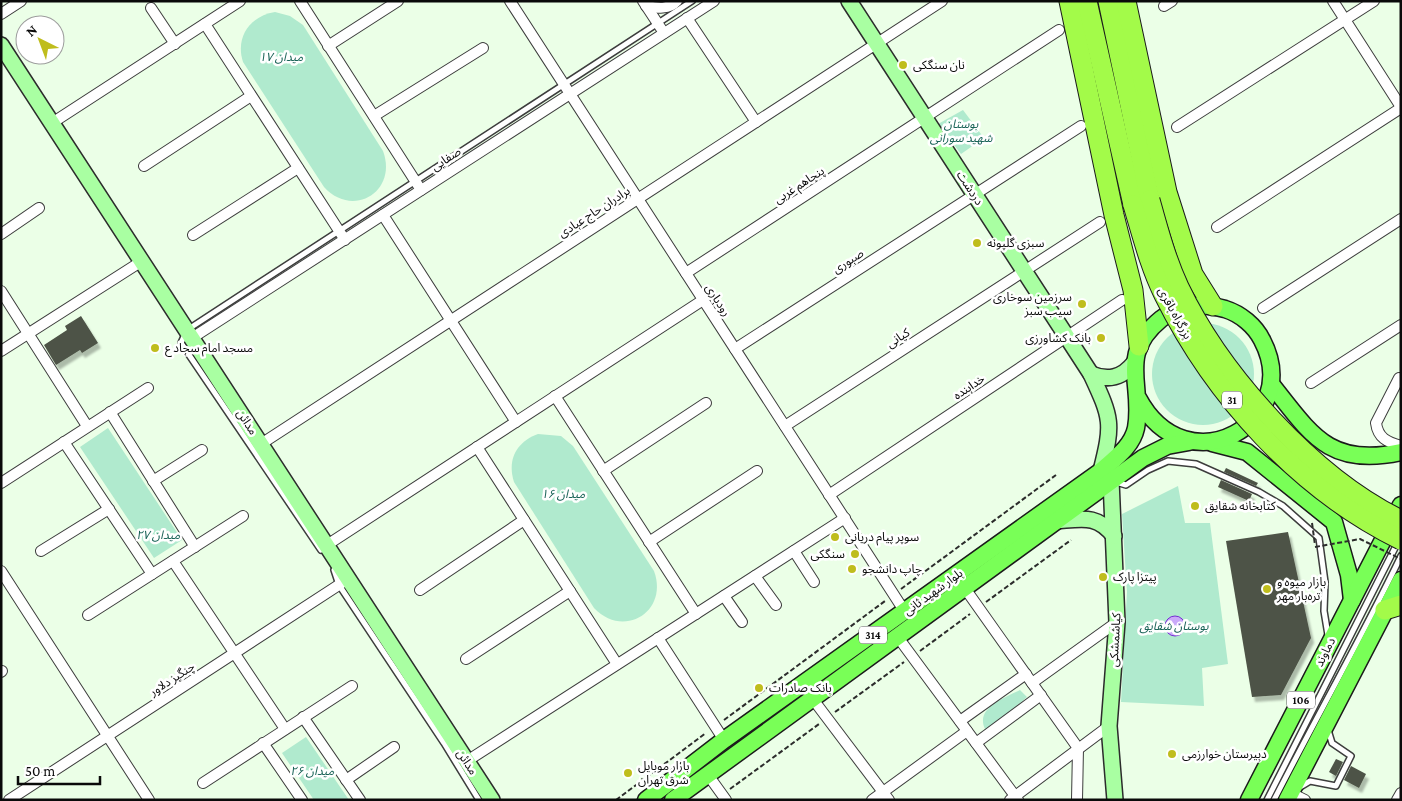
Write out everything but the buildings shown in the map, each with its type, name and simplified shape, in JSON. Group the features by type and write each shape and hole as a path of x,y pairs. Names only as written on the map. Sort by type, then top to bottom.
{"highway":[{"path":"1070,1 1114,215 1133,290 1137,355"},
{"name":"بزرگراه باقری","path":"1086,1 1142,202 1160,235 1179,287 1210,338 1247,392 1292,441 1337,478 1401,520"},
{"name":"بزرگراه باقری","path":"1108,1 1142,202 1143,240 1163,294 1195,348 1233,403 1280,454 1326,492 1380,529 1401,538"},
{"path":"1126,1 1167,192 1193,274 1214,306"}],"main road":[{"name":"دردشت","path":"850,1 1091,374 1108,409 1110,434 1106,476"},
{"name":"مدائن","path":"1,45 190,334 344,582 492,800"},
{"path":"1091,374 1110,378 1128,371 1149,330 1162,318 1178,310 1195,305 1214,306 1238,315 1258,333 1269,358 1271,384 1266,402 1256,417 1243,430 1227,438 1210,442 1192,442 1174,437 1159,427 1146,414 1138,398 1134,381 1137,355"},
{"path":"1271,384 1310,432 1334,450 1363,456 1401,452"},
{"name":"بلوار شهید ثانی","path":"673,800 1056,521 1106,476 1126,449 1136,429 1138,398"},
{"name":"بلوار شهید ثانی","path":"646,800 720,733 778,702 905,612 1106,476 1167,446 1192,442"},
{"path":"1210,442 1247,452 1334,522 1349,575 1352,600"},
{"name":"کیاشمشکی","path":"1106,476 1114,536 1117,622 1109,726 1115,800"},
{"name":"دماوند","path":"1249,800 1401,504"},
{"path":"1056,521 1093,520 1105,524 1114,536"},
{"name":"106","path":"1294,797 1326,724 1393,608 1401,580"},
{"path":"778,702 788,715"}],"street":[{"path":"1,14 21,1"},
{"path":"52,123 240,1"},
{"path":"300,1 421,190"},
{"path":"328,46 398,1"},
{"name":"رودباری","path":"510,1 905,612"},
{"path":"645,4 661,8 675,4 677,1"},
{"name":"برادران حاج عبادی","path":"260,444 942,1"},
{"path":"1217,227 1401,108 1333,1"},
{"path":"1177,127 1374,1"},
{"name":"صفایی","path":"190,334 342,236 384,214 421,190 567,89 664,33 712,2"},
{"path":"645,4 664,33"},
{"path":"151,8 174,44"},
{"path":"687,18 756,122"},
{"path":"205,24 342,236"},
{"name":"پنجاهم غربی","path":"686,273 1059,30"},
{"path":"374,116 483,48"},
{"path":"144,166 251,96"},
{"name":"صبوری","path":"735,349 1081,126"},
{"path":"193,235 298,168"},
{"path":"1,234 39,208"},
{"path":"384,214 516,422"},
{"path":"1263,308 1401,219"},
{"name":"کیانی","path":"785,426 1100,222"},
{"path":"1,351 142,261"},
{"path":"1,291 88,426"},
{"path":"326,551 477,447 703,300"},
{"name":"خدابنده","path":"830,495 1122,300"},
{"path":"1311,383 1401,325"},
{"path":"1400,378 1376,423 1377,431 1383,439 1401,446"},
{"path":"1,482 148,388"},
{"path":"555,396 696,614"},
{"path":"603,471 706,403"},
{"path":"110,412 195,547"},
{"path":"64,442 152,574"},
{"path":"477,447 617,664"},
{"path":"153,481 202,450"},
{"path":"649,542 757,471"},
{"path":"41,551 109,509"},
{"path":"88,615 243,516"},
{"path":"467,761 845,518"},
{"path":"420,590 524,520"},
{"path":"794,551 814,582"},
{"path":"173,561 285,729"},
{"path":"1,571 149,800"},
{"path":"755,576 776,605"},
{"name":"چنگیز دلاور","path":"9,800 344,582"},
{"path":"964,587 1078,748 1077,800"},
{"path":"466,659 570,591"},
{"path":"724,596 742,622"},
{"path":"1032,683 1117,622"},
{"path":"897,636 1014,798 1109,726"},
{"path":"658,638 720,733"},
{"path":"960,721 1026,674"},
{"path":"203,783 352,686"},
{"path":"976,744 1041,695"},
{"path":"812,698 886,796"},
{"path":"303,717 360,800"},
{"path":"872,800 886,796 967,731"},
{"path":"263,743 302,800"},
{"path":"346,780 394,747"},
{"path":"708,775 724,797"},
{"path":"1397,800 1401,793"}],"lane":[{"path":"342,236 415,180 567,89 658,23 692,1"},
{"path":"190,334 181,343 326,551"},
{"path":"1106,476 1126,485 1148,470 1168,461 1196,464 1259,492 1283,506 1319,538 1325,582 1324,611 1330,644"},
{"path":"1267,800 1401,538"},
{"path":"1274,800 1321,708 1349,661 1401,558"},
{"path":"331,565 344,582 479,800"},
{"path":"1294,797 1310,781 1336,786 1351,756 1332,743 1326,724"}],"path":[{"path":"616,800 720,733 894,595 1056,475"},
{"path":"1312,523 1315,546 1360,539 1401,558"},
{"path":"724,797 827,718 1072,540"}],"green space":[{"name":"میدان ۱۷","path":"275,12 290,16 303,25 383,151 386,165 384,178 379,188 370,196 359,200 348,200 335,196 324,187 243,62 241,44 247,29 258,18"},
{"name":"بوستان شهید سورانی","path":"963,110 984,138 961,154 938,124"},
{"path":"1203,323 1222,327 1239,338 1250,355 1254,374 1250,393 1239,410 1222,421 1203,425 1184,421 1167,410 1156,393 1152,374 1156,355 1167,338 1184,327"},
{"name":"میدان ۲۷","path":"108,428 182,540 154,558 80,447"},
{"name":"میدان ۱۶","path":"538,434 561,436 573,446 654,571 657,586 655,598 649,609 640,616 630,621 618,621 606,617 594,608 514,482 512,466 515,453 530,437"},
{"name":"بوستان شقایق","path":"1178,486 1185,523 1210,523 1228,664 1202,668 1204,706 1121,702 1127,592 1122,514"},
{"path":"1020,690 1027,697 998,723 985,729 983,722 987,710 999,700"},
{"name":"میدان ۲۶","path":"306,737 349,800 314,800 282,753"}],"shaded area":[{"path":"1171,616 1179,616 1185,622 1185,630 1179,636 1171,636 1165,630 1165,622"}],"place":[{"name":"نان سنگکی","path":"903,65"},
{"name":"سبزی گلپونه","path":"977,243"},
{"name":"سرزمین سوخاری سیب سبز","path":"1082,304"},
{"name":"بانک کشاورزی","path":"1101,338"},
{"name":"مسجد امام سجاد ع","path":"155,348"},
{"name":"کتابخانه شقایق","path":"1195,506"},
{"name":"سوپر پیام دریانی","path":"835,537"},
{"name":"سنگکی","path":"855,554"},
{"name":"چاپ دانشجو","path":"852,569"},
{"name":"پیتزا پارک","path":"1103,577"},
{"name":"بازار میوه و تره‌بار مهر","path":"1267,589"},
{"name":"بانک صادرات","path":"759,688"},
{"name":"دبیرستان خوارزمی","path":"1172,754"},
{"name":"بازار موبایل شرق تهران","path":"628,773"}]}
